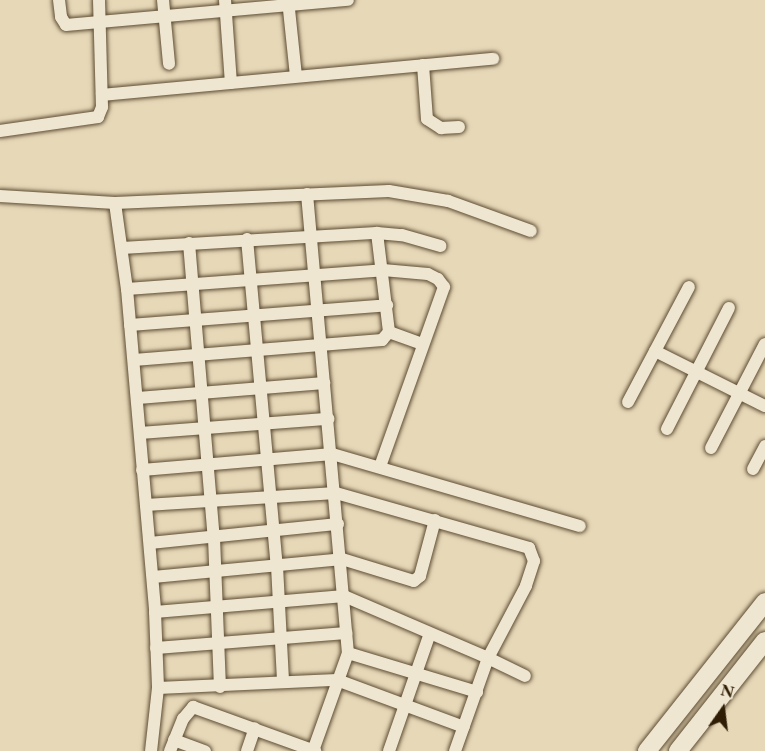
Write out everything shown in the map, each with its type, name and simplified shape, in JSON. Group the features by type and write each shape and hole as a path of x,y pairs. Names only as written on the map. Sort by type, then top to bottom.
{"street":[{"path":"59,0 63,23 165,19 225,5 348,0"},
{"path":"0,131 98,117 102,95 99,0"},
{"path":"163,0 169,64"},
{"path":"288,3 296,76"},
{"path":"225,5 231,83"},
{"path":"102,95 493,59"},
{"path":"423,65 428,119 441,128 459,128"},
{"path":"0,196 115,202 389,191 419,194 531,231"},
{"path":"205,751 172,746 193,707 314,751 348,653 342,559 324,383 323,345 307,194"},
{"path":"115,202 128,289 153,577 158,688 150,751"},
{"path":"122,248 312,235 377,233 402,235 441,246"},
{"path":"377,233 389,332"},
{"path":"248,239 253,314 258,349 259,389 280,603 283,681"},
{"path":"189,243 219,608 220,687"},
{"path":"128,289 315,273 383,270 428,274 443,282 380,467"},
{"path":"628,402 689,287"},
{"path":"130,326 253,314 387,305"},
{"path":"667,429 729,308"},
{"path":"389,332 422,344"},
{"path":"134,360 375,342 389,332"},
{"path":"711,448 765,344"},
{"path":"655,351 765,406"},
{"path":"138,398 324,383"},
{"path":"140,433 328,419"},
{"path":"753,469 765,446"},
{"path":"142,470 332,454 580,526"},
{"path":"146,505 336,493 435,520 533,551 534,561 526,586 488,658 455,751"},
{"path":"153,577 342,559 418,579 435,520"},
{"path":"150,543 338,524"},
{"path":"155,612 344,596 429,636 488,658 525,676"},
{"path":"647,751 765,602"},
{"path":"156,648 346,633"},
{"path":"389,751 429,636"},
{"path":"678,751 765,640"},
{"path":"348,653 477,692"},
{"path":"158,688 338,680 464,727"},
{"path":"247,751 255,728"}]}
